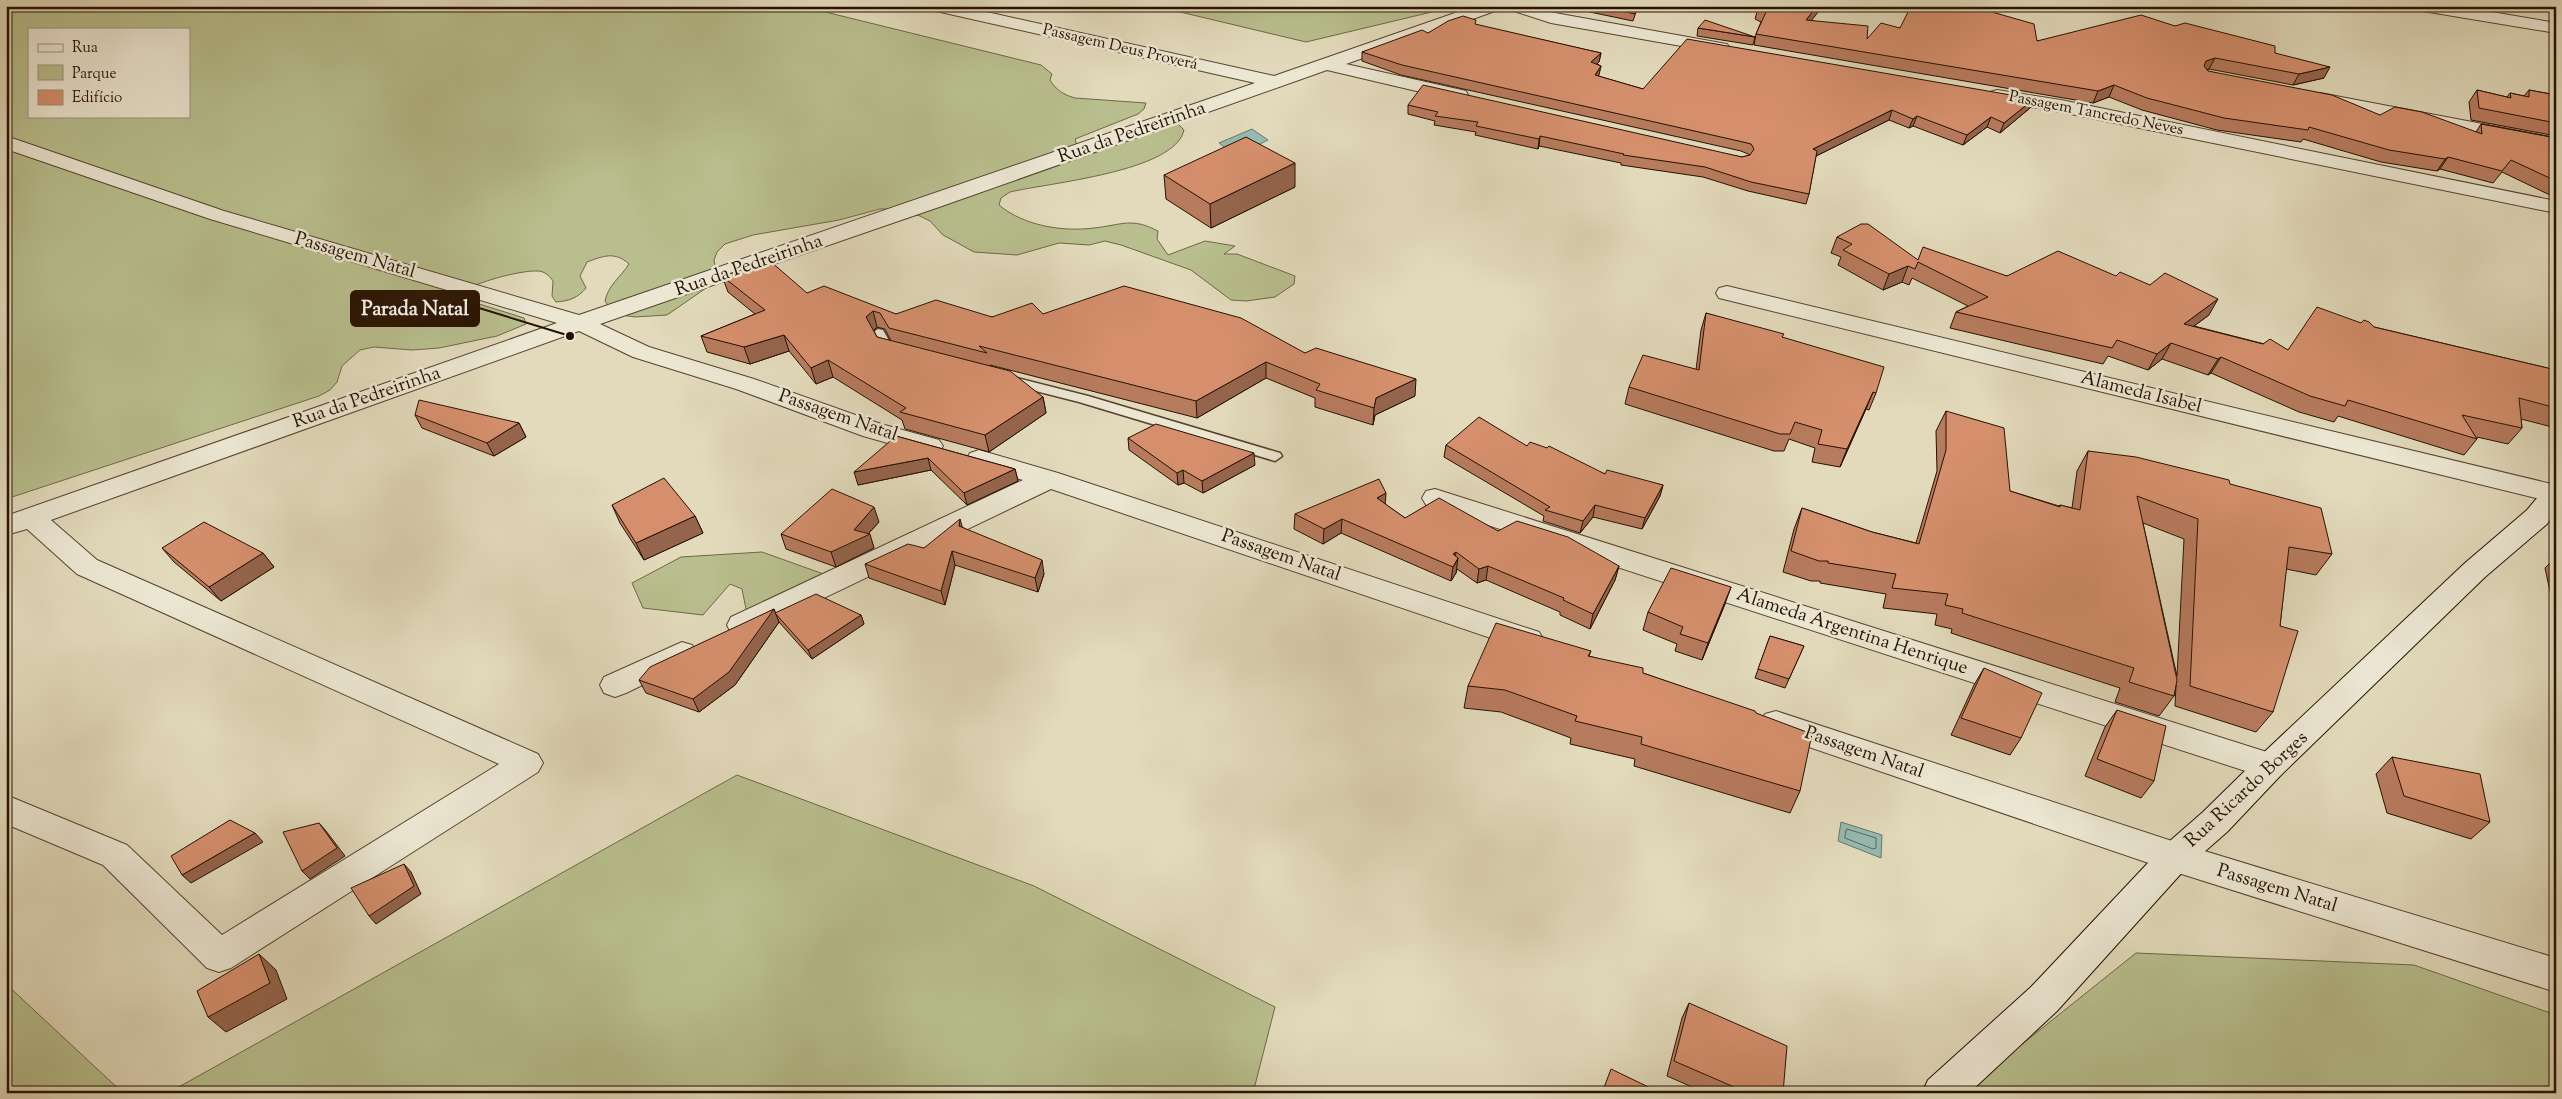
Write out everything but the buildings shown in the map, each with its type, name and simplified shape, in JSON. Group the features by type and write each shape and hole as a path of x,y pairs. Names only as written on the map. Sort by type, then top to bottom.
{"street":[{"name":"Passagem Deus Proverá","path":"936,6 1274,82"},
{"name":"Rua da Pedreirinha","path":"18,521 580,323 760,263 1274,82 1328,65 1492,6"},
{"path":"1517,6 1551,18 1738,52"},
{"path":"2423,6 2556,28"},
{"path":"1328,65 1479,100"},
{"name":"Passagem Tancredo Neves","path":"1983,93 2071,108 2556,207"},
{"path":"2305,96 2556,144"},
{"name":"Passagem Natal","path":"6,142 217,215 580,323 641,352 745,384 872,430 1049,479 1553,648"},
{"name":"Alameda Isabel","path":"1727,293 2555,493"},
{"path":"615,685 1049,479"},
{"name":"Rua Ricardo Borges","path":"1941,1093 2044,999 2175,858 2215,822 2270,766 2310,730 2475,570 2537,517 2555,493"},
{"name":"Alameda Argentina Henrique","path":"1435,498 2270,766"},
{"path":"6,809 115,855 219,956 527,763 87,567 18,521"},
{"name":"Passagem Natal","path":"1751,715 2175,858 2556,975"}],"lane":[{"path":"878,333 887,349 906,354"},
{"path":"999,378 1083,399 1275,456"}],"green space":[{"path":"6,6 801,6 1041,65 1052,74 1050,80 1052,84 1064,94 1075,98 1146,103 1144,109 1138,114 1075,139 1077,145 1168,121 1178,124 1184,130 1175,144 1158,156 1135,166 1079,180 1010,192 1001,198 999,205 1009,212 1032,223 1057,228 1082,229 1126,223 1141,224 1158,231 1157,239 1168,255 1205,241 1235,246 1224,254 1237,254 1295,276 1294,284 1275,297 1246,301 1231,300 1191,270 1121,245 1105,241 1089,245 1059,243 1017,255 974,252 943,235 930,221 920,216 894,209 880,209 839,220 753,235 725,244 717,252 714,260 717,275 712,284 667,315 635,317 621,315 611,310 605,301 607,295 629,264 614,256 587,262 580,276 586,288 576,297 565,301 556,302 552,296 553,281 540,271 519,273 482,283 462,292 457,297 524,318 526,324 497,336 439,348 412,350 374,347 360,350 342,366 337,382 330,390 319,396 6,499"},
{"path":"1155,6 1457,6 1306,42"},
{"path":"762,552 832,577 747,614 742,589 730,584 703,615 643,608 632,583 681,557"},
{"path":"737,775 1034,886 1275,1007 1253,1093 168,1093"},
{"path":"2136,953 2414,965 2556,1015 2556,1093 1961,1093"},
{"path":"6,984 123,1093 6,1093"}],"water":[{"path":"1252,129 1268,140 1236,156 1219,143"},
{"path":"1841,822 1882,835 1881,858 1838,841"}],"place":[{"name":"Parada Natal","path":"570,336"}]}
